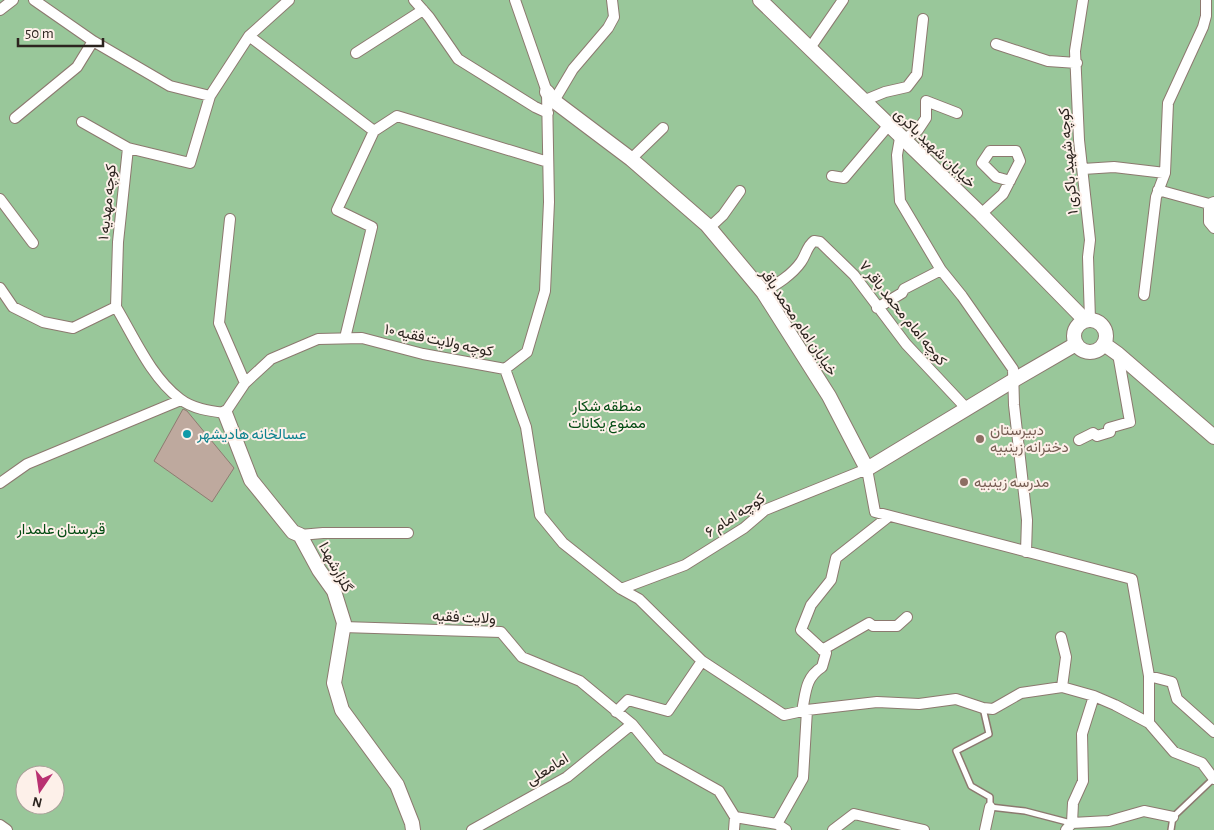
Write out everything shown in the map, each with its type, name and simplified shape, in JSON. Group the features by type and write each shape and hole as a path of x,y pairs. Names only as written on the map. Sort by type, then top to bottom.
{"main road":[{"name":"خیابان شهید باکری","path":"760,0 1088,320"},
{"name":"خیابان امام محمد باقر","path":"549,102 631,159 709,228 763,292 829,396 867,469"},
{"path":"1088,320 1099,322 1104,328 1106,336 1104,344 1100,349 1093,352 1081,349 1076,344 1074,337 1075,330 1079,324 1088,320"},
{"path":"867,469 1076,344"},
{"path":"1104,344 1214,437"},
{"name":"گلزارشهدا","path":"225,413 251,480 293,532 300,535 319,570 334,591 344,623 334,683 342,710 397,785 413,830"}],"street":[{"path":"0,10 14,0"},
{"path":"34,0 93,41 170,86 210,96"},
{"name":"کوچه مهدیه ۱","path":"116,308 118,242 128,148 190,163 210,96 249,36 289,0"},
{"path":"414,0 458,59 535,107 549,102 573,69 608,28 614,16 612,0"},
{"path":"515,0 549,102"},
{"path":"810,48 843,0"},
{"name":"کوچه شهید باکری ۱","path":"1082,0 1075,51 1079,140 1090,240 1088,257 1088,320"},
{"path":"1144,295 1156,196 1165,173 1168,103 1203,27 1210,18 1206,0"},
{"path":"356,53 423,10"},
{"path":"863,101 885,92 907,87 917,74 923,19"},
{"path":"249,36 374,131"},
{"path":"14,118 77,67 93,41"},
{"path":"996,44 1048,61 1077,63"},
{"path":"957,113 926,101 926,118 918,130 901,139 897,156 900,201 941,270 962,296 1013,369 1014,405 1028,520 1026,552"},
{"name":"کوچه ولایت فقیه ۱۰","path":"225,413 245,383 271,360 318,339 362,338 423,354 505,369 527,352 545,291 549,202 549,102"},
{"path":"345,338 372,227 337,210 374,131 397,116 548,162"},
{"path":"82,122 128,148"},
{"path":"832,176 844,178 888,126"},
{"path":"631,159 663,128"},
{"path":"1083,169 1114,167 1165,173"},
{"path":"980,214 1003,194 1010,181"},
{"path":"709,228 723,214 740,190"},
{"path":"1158,190 1212,203 1209,222 1214,228"},
{"path":"0,199 33,243"},
{"path":"230,219 219,323 245,383"},
{"name":"کوچه امام محمد باقر ۷","path":"763,292 784,280 801,263 810,243 814,241 820,242 854,274 877,308 906,344 967,409"},
{"path":"877,308 902,293 904,289 941,270"},
{"path":"0,288 13,307 43,322 73,328 116,308 157,376 181,400 202,410 225,413"},
{"path":"1079,440 1093,433 1097,436 1110,432 1109,428 1130,422 1118,354"},
{"path":"505,369 526,427 540,515 563,543 621,589 639,599 702,661 784,715 804,710 877,702 920,704 956,699 993,709 1021,693 1062,687 1094,696 1149,723 1174,752 1202,763 1214,779"},
{"path":"0,483 27,464 181,400"},
{"path":"867,469 875,512 888,517 1005,545 1132,579 1149,676 1149,723"},
{"name":"کوچه امام ۶","path":"621,589 685,565 744,528 765,510 867,469"},
{"path":"776,824 803,778 804,710 808,682 814,673 822,667 826,653 801,630 811,605 831,580 836,558 888,517"},
{"path":"300,535 323,533 408,533"},
{"path":"822,650 869,623 873,626 897,626 908,617"},
{"name":"ولایت فقیه","path":"343,627 501,632 522,657 580,681 632,724 660,758 719,792 735,817"},
{"path":"1061,637 1066,657 1062,687"},
{"path":"616,712 628,700 668,711 702,661"},
{"path":"1149,676 1172,682 1178,699 1214,732"},
{"path":"1094,696 1082,734 1083,781 1073,803 1069,826 1110,821 1144,811 1173,817"},
{"name":"امامعلی","path":"472,830 567,777 632,724"},
{"path":"985,830 990,807"},
{"path":"833,830 854,814 924,830"},
{"path":"734,830 735,817 776,824 786,830"},
{"path":"0,826 7,830"}],"lane":[{"path":"984,708 989,734 956,751 971,786 990,797 990,807 1025,811 1069,826"},
{"path":"1171,830 1173,817 1214,779"}],"green space":[{"name":"منطقه شکار ممنوع یکانات","path":"0,0 1214,0 1214,830 0,830"}],"building":[{"name":"عسالخانه هادیشهر","path":"183,409 187,411 234,468 212,502 154,461"}],"place":[{"name":"عسالخانه هادیشهر","path":"187,434"},
{"name":"دبیرستان دخترانه زینبیه","path":"980,439"},
{"name":"مدرسه زینبیه","path":"964,482"}],"park label":[{"name":"قبرستان علمدار","path":"61,529"}]}
